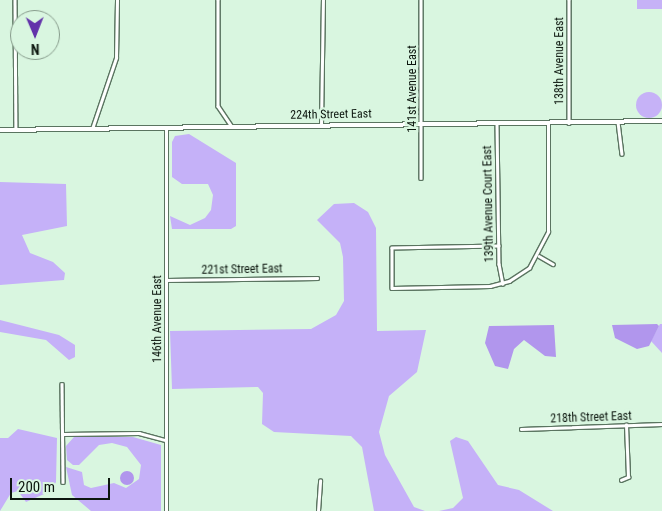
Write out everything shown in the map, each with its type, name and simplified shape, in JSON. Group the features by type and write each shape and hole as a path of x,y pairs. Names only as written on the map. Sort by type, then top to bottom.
{"street":[{"path":"15,0 16,129"},
{"path":"92,129 116,58 117,0"},
{"path":"218,0 218,106 232,127"},
{"path":"321,126 323,0"},
{"name":"141st Avenue East","path":"420,0 422,178"},
{"name":"138th Avenue East","path":"569,0 569,123"},
{"name":"224th Street East","path":"0,130 662,121"},
{"path":"618,122 622,154"},
{"path":"499,246 392,248 392,288 503,284 523,273 539,256 549,225 548,123"},
{"name":"139th Avenue Court East","path":"497,124 499,246 503,284"},
{"name":"146th Avenue East","path":"166,128 166,511"},
{"path":"539,256 553,264"},
{"name":"221st Street East","path":"167,280 317,278"},
{"path":"62,384 63,482"},
{"name":"218th Street East","path":"522,429 662,424"},
{"path":"621,480 628,477 626,425"},
{"path":"63,434 139,433 166,440"},
{"path":"318,511 320,481"}],"shaded area":[{"path":"637,0 662,0 662,9 637,9"},
{"path":"649,92 658,96 662,105 658,114 649,118 640,114 636,105 640,96"},
{"path":"189,134 236,163 236,226 231,229 172,229 170,216 190,225 205,218 211,210 213,195 208,184 182,184 172,177 172,142 175,136"},
{"path":"0,182 66,184 67,226 22,235 30,253 53,262 65,273 64,280 0,285"},
{"path":"354,203 368,212 376,228 377,331 426,330 417,372 389,396 379,432 385,455 414,507 425,511 374,511 362,447 351,436 274,432 262,424 263,393 258,387 172,389 170,331 311,329 336,315 344,301 343,257 340,243 317,220 334,204"},
{"path":"0,320 59,335 75,345 75,357 69,360 46,340 0,332"},
{"path":"657,324 659,326 649,346 637,349 615,338 612,325"},
{"path":"660,324 662,324 662,353 651,341"},
{"path":"554,325 556,357 545,356 524,340 514,349 508,369 495,366 485,343 489,326"},
{"path":"18,429 57,438 56,482 51,491 26,502 18,491 11,493 0,511 0,438 8,438"},
{"path":"74,437 133,437 161,445 161,511 91,511 72,495 66,467 82,472 84,485 91,488 114,483 126,488 139,479 141,465 127,447 112,443 99,445 79,465 73,465 67,460 66,446"},
{"path":"456,437 468,441 498,485 519,490 553,511 439,511 453,508 463,498 450,441"},
{"path":"124,471 130,471 134,478 130,485 124,485 120,481 120,475"}]}
